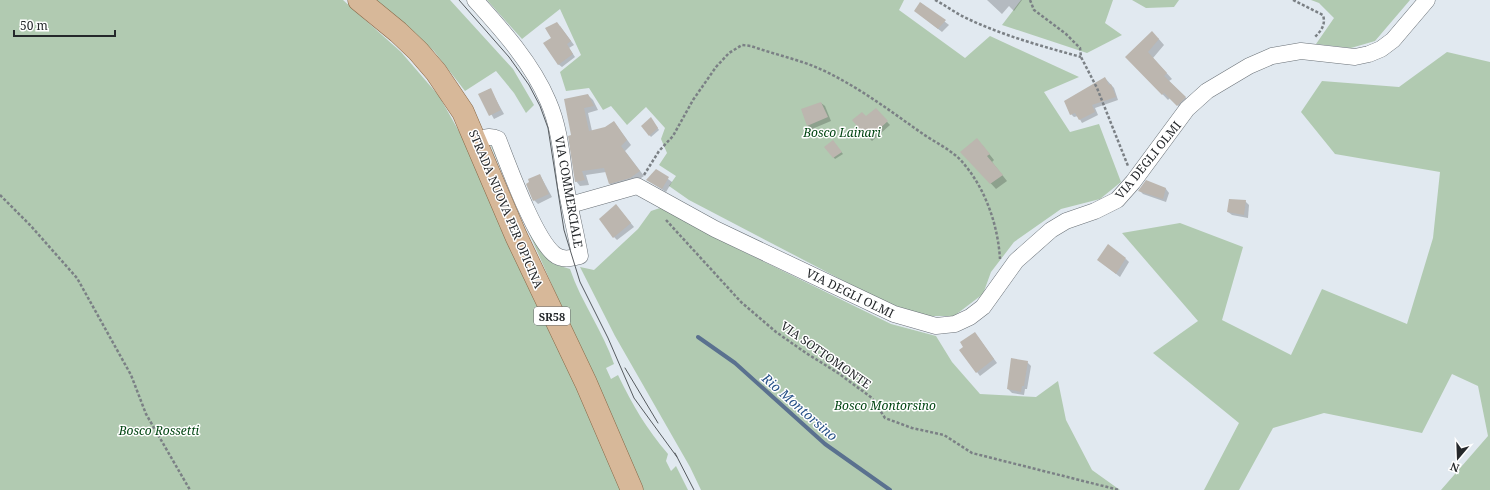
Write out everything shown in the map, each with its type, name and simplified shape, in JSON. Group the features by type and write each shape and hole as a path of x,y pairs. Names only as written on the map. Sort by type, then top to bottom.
{"main road":[{"name":"STRADA NUOVA PER OPICINA","path":"359,0 398,32 436,72 463,112 516,236 598,410 632,490"}],"street":[{"name":"VIA COMMERCIALE","path":"475,0 516,49 534,75 549,102 560,142 580,256 571,259 562,258 554,254 543,240 520,194 498,139 487,136 476,140"},
{"name":"VIA DEGLI OLMI","path":"637,186 647,190 700,221 866,302 894,314 936,326 955,324 970,317 984,307 1016,261 1051,230 1066,221 1095,211 1117,200 1134,182 1187,109 1207,91 1260,60 1272,56 1301,51 1355,57 1369,54 1381,49 1393,40 1428,0"},
{"path":"570,205 637,186"}],"path":[{"path":"935,0 963,17 996,31 1044,47 1081,57"},
{"path":"1030,0 1034,10 1066,34 1080,48 1081,57 1097,88 1134,182"},
{"path":"1293,0 1323,15 1325,22 1320,32 1301,51"},
{"path":"637,186 659,151 673,136 693,100 716,67 729,53 742,45 751,46 816,67 850,85 877,101 963,162 980,189 996,229 999,249 1000,283"},
{"path":"0,195 30,224 77,278 131,375 146,414 190,490"},
{"name":"VIA SOTTOMONTE","path":"661,214 740,302 776,332 838,373 872,398 885,418 912,428 944,436 972,453 1119,490"}],"green space":[{"name":"Bosco Rossetti","path":"0,0 343,0 401,52 439,96 478,165 623,490 0,490"},
{"path":"374,0 450,0 513,69 534,105 526,113 514,93 496,71 465,91 434,51"},
{"name":"Bosco Lainari","path":"487,0 904,0 899,10 965,58 990,36 1079,77 1044,92 1070,132 1099,124 1121,182 1100,199 1061,209 1014,242 991,272 983,294 954,316 927,316 886,303 689,200 669,186 676,176 659,165 667,153 661,139 665,128 646,107 627,125 611,106 603,110 589,88 566,91 560,72 581,55 560,9 522,39"},
{"path":"1021,0 1113,0 1105,23 1122,35 1087,53 1002,25"},
{"path":"1132,0 1179,0 1174,7 1146,8"},
{"path":"1311,0 1410,0 1375,41 1351,48 1316,44 1334,18 1319,3"},
{"path":"1447,52 1490,62 1490,490 1441,490 1488,436 1478,386 1452,374 1422,433 1324,413 1273,428 1239,490 1204,490 1239,423 1153,353 1198,321 1122,233 1180,223 1243,247 1222,320 1291,355 1322,289 1407,324 1433,238 1440,172 1335,154 1301,112 1322,81 1399,87"},
{"path":"490,144 498,156 539,245 554,264 570,269 614,364 606,368 611,379 618,375 640,416 668,454 666,461 671,471 676,466 688,490 639,490 631,465"},
{"name":"Bosco Montorsino","path":"660,208 680,217 738,249 891,324 936,336 952,362 980,394 1036,397 1058,381 1066,420 1092,470 1120,490 701,490 690,467 615,336 580,267 594,270 638,229 651,211"}],"building":[{"path":"920,2 946,20 938,29 914,11"},
{"path":"557,22 571,41 567,44 573,54 558,65 543,43 551,38 545,28"},
{"path":"1152,31 1159,39 1148,52 1167,73 1164,76 1186,97 1177,106 1164,93 1162,95 1125,57"},
{"path":"1105,77 1109,85 1111,84 1116,97 1092,105 1095,112 1079,120 1075,113 1070,115 1064,101"},
{"path":"491,88 501,110 489,116 478,94"},
{"path":"588,94 594,106 584,108 589,131 605,127 614,121 627,140 621,146 640,171 630,178 609,184 604,168 582,171 585,180 575,182 568,136 571,135 564,99"},
{"path":"821,102 828,117 807,126 801,109"},
{"path":"876,108 888,121 868,139 852,120 862,112 866,116"},
{"path":"651,117 658,128 649,136 641,126"},
{"path":"977,138 990,154 987,156 1003,175 990,184 960,152"},
{"path":"833,140 842,152 833,158 824,147"},
{"path":"656,169 669,177 662,189 646,180"},
{"path":"540,174 549,194 533,201 526,184 529,182 528,179"},
{"path":"1146,180 1166,188 1163,199 1138,191"},
{"path":"1229,199 1246,200 1244,215 1227,212"},
{"path":"616,204 631,223 613,238 599,219"},
{"path":"1108,244 1126,258 1116,274 1097,260"},
{"path":"975,332 994,359 976,373 959,350 963,347 960,342"},
{"path":"1011,358 1028,361 1024,386 1022,386 1021,392 1007,389"}],"waterway":[{"name":"Rio Montorsino","path":"698,337 735,363 825,444 890,490"}],"tram line":[{"path":"459,0 509,57 529,85 540,106 548,128 564,230 580,282 608,338 634,398 677,457"},
{"path":"625,368 658,423"},
{"path":"675,453 694,490"}]}
